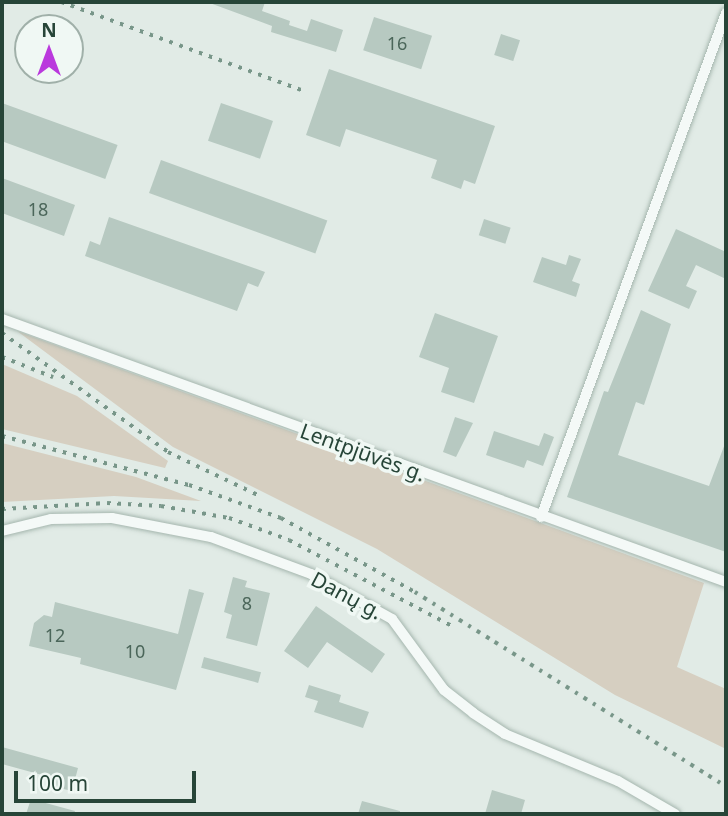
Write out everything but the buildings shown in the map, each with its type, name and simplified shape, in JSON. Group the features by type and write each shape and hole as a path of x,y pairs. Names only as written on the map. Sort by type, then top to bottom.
{"street":[{"path":"541,517 726,13"},
{"name":"Lentpjūvės g.","path":"2,319 726,582"},
{"name":"Danų g.","path":"2,531 51,519 112,518 211,537 311,574 391,619 444,690 473,713 506,734 618,781 675,814"}],"shaded area":[{"path":"17,331 704,583 677,667 726,689 726,749 615,695 377,549 173,447"},
{"path":"2,364 77,396 168,461 165,468 2,429"},
{"path":"2,443 136,477 201,501 114,496 2,502"}],"railway":[{"path":"61,2 307,92"},
{"path":"2,333 168,452 262,497"},
{"path":"2,357 53,377"},
{"path":"2,436 189,485 281,518 415,592 726,786"},
{"path":"2,509 107,503 161,506 229,518 289,540 454,627"}]}
